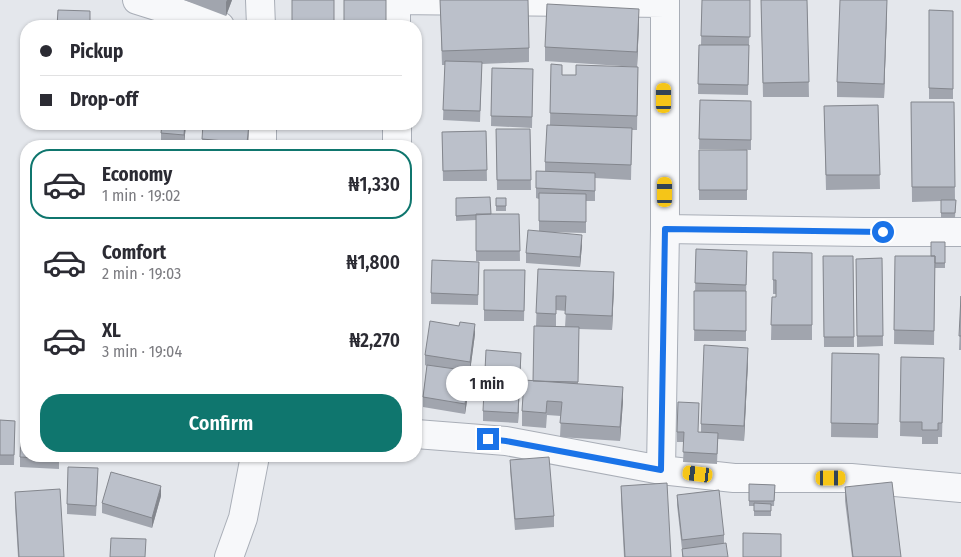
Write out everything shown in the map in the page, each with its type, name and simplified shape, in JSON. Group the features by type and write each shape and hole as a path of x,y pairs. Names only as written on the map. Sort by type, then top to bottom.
{"street":[{"path":"136,0 201,20"},
{"path":"260,0 261,20"},
{"path":"396,20 396,0 665,2 665,229 661,470"},
{"path":"665,229 961,232"},
{"path":"422,434 506,441 661,470 734,478 851,478 961,488"},
{"path":"229,557 243,518 254,462"}],"building":[{"path":"292,0 334,0 334,20 292,20"},
{"path":"344,0 386,0 386,20 344,20"},
{"path":"440,0 528,0 529,48 442,51"},
{"path":"702,0 750,0 750,37 701,36"},
{"path":"761,0 807,0 809,82 763,83"},
{"path":"840,0 887,0 884,84 837,82"},
{"path":"547,4 639,9 637,52 545,47"},
{"path":"58,10 90,11 90,20 57,20"},
{"path":"929,10 953,11 953,89 929,88"},
{"path":"699,45 749,45 748,85 698,84"},
{"path":"445,61 482,62 480,111 443,110"},
{"path":"551,64 562,65 562,75 576,75 576,65 638,67 637,116 550,113"},
{"path":"492,68 533,69 532,117 491,116"},
{"path":"700,100 751,101 751,140 699,139"},
{"path":"911,102 954,102 955,187 912,187"},
{"path":"878,105 880,175 826,175 824,106"},
{"path":"547,125 632,128 631,165 545,162"},
{"path":"496,129 530,129 531,180 497,180"},
{"path":"161,130 184,130 184,135 161,133"},
{"path":"203,130 248,130 247,140 202,139"},
{"path":"486,131 487,170 443,171 442,132"},
{"path":"699,150 747,150 747,190 699,190"},
{"path":"536,171 595,173 595,191 536,188"},
{"path":"539,193 586,194 586,222 539,221"},
{"path":"490,197 491,214 456,216 456,198"},
{"path":"496,198 506,198 506,206 496,206"},
{"path":"941,200 956,200 955,213 941,213"},
{"path":"476,214 519,214 520,251 476,251"},
{"path":"528,230 582,235 580,257 526,253"},
{"path":"931,242 945,242 945,263 935,263 935,256 931,256"},
{"path":"696,249 747,251 746,285 695,283"},
{"path":"773,252 812,253 812,325 771,325 772,297 776,297 776,280 773,280"},
{"path":"823,256 853,256 854,337 824,337"},
{"path":"895,256 935,256 934,331 894,330"},
{"path":"882,258 883,336 857,336 856,259"},
{"path":"432,260 479,262 478,295 431,293"},
{"path":"538,269 614,272 612,316 565,314 566,296 556,296 556,314 536,313"},
{"path":"484,270 525,270 524,311 484,310"},
{"path":"694,291 746,291 746,331 694,330"},
{"path":"961,296 961,336 959,336"},
{"path":"430,321 459,326 460,322 475,324 470,362 425,355"},
{"path":"534,326 579,327 578,382 533,381"},
{"path":"704,345 748,348 744,426 701,424"},
{"path":"486,350 521,353 518,413 483,411"},
{"path":"832,353 879,354 878,424 831,423"},
{"path":"901,357 944,358 942,423 938,423 938,430 922,430 922,422 900,422"},
{"path":"427,365 470,371 465,404 423,397"},
{"path":"524,380 623,387 620,427 560,423 562,402 547,401 546,413 522,411"},
{"path":"678,402 699,403 698,432 718,433 717,454 683,452 684,432 677,432"},
{"path":"0,420 15,421 14,455 0,455"},
{"path":"549,457 554,516 515,519 510,460"},
{"path":"68,467 98,468 96,506 67,504"},
{"path":"111,472 161,486 152,518 102,503"},
{"path":"892,482 901,557 853,557 845,487"},
{"path":"667,483 671,557 625,557 621,486"},
{"path":"749,484 775,485 774,501 749,501"},
{"path":"60,489 64,557 19,557 15,492"},
{"path":"719,490 724,535 682,540 677,495"},
{"path":"754,503 771,504 771,511 754,511"},
{"path":"743,533 781,534 781,557 743,557"},
{"path":"111,538 146,539 145,557 110,557"},
{"path":"726,543 728,557 683,557 682,549"}],"route":[{"path":"488,439 661,470 665,229 883,232"}]}
